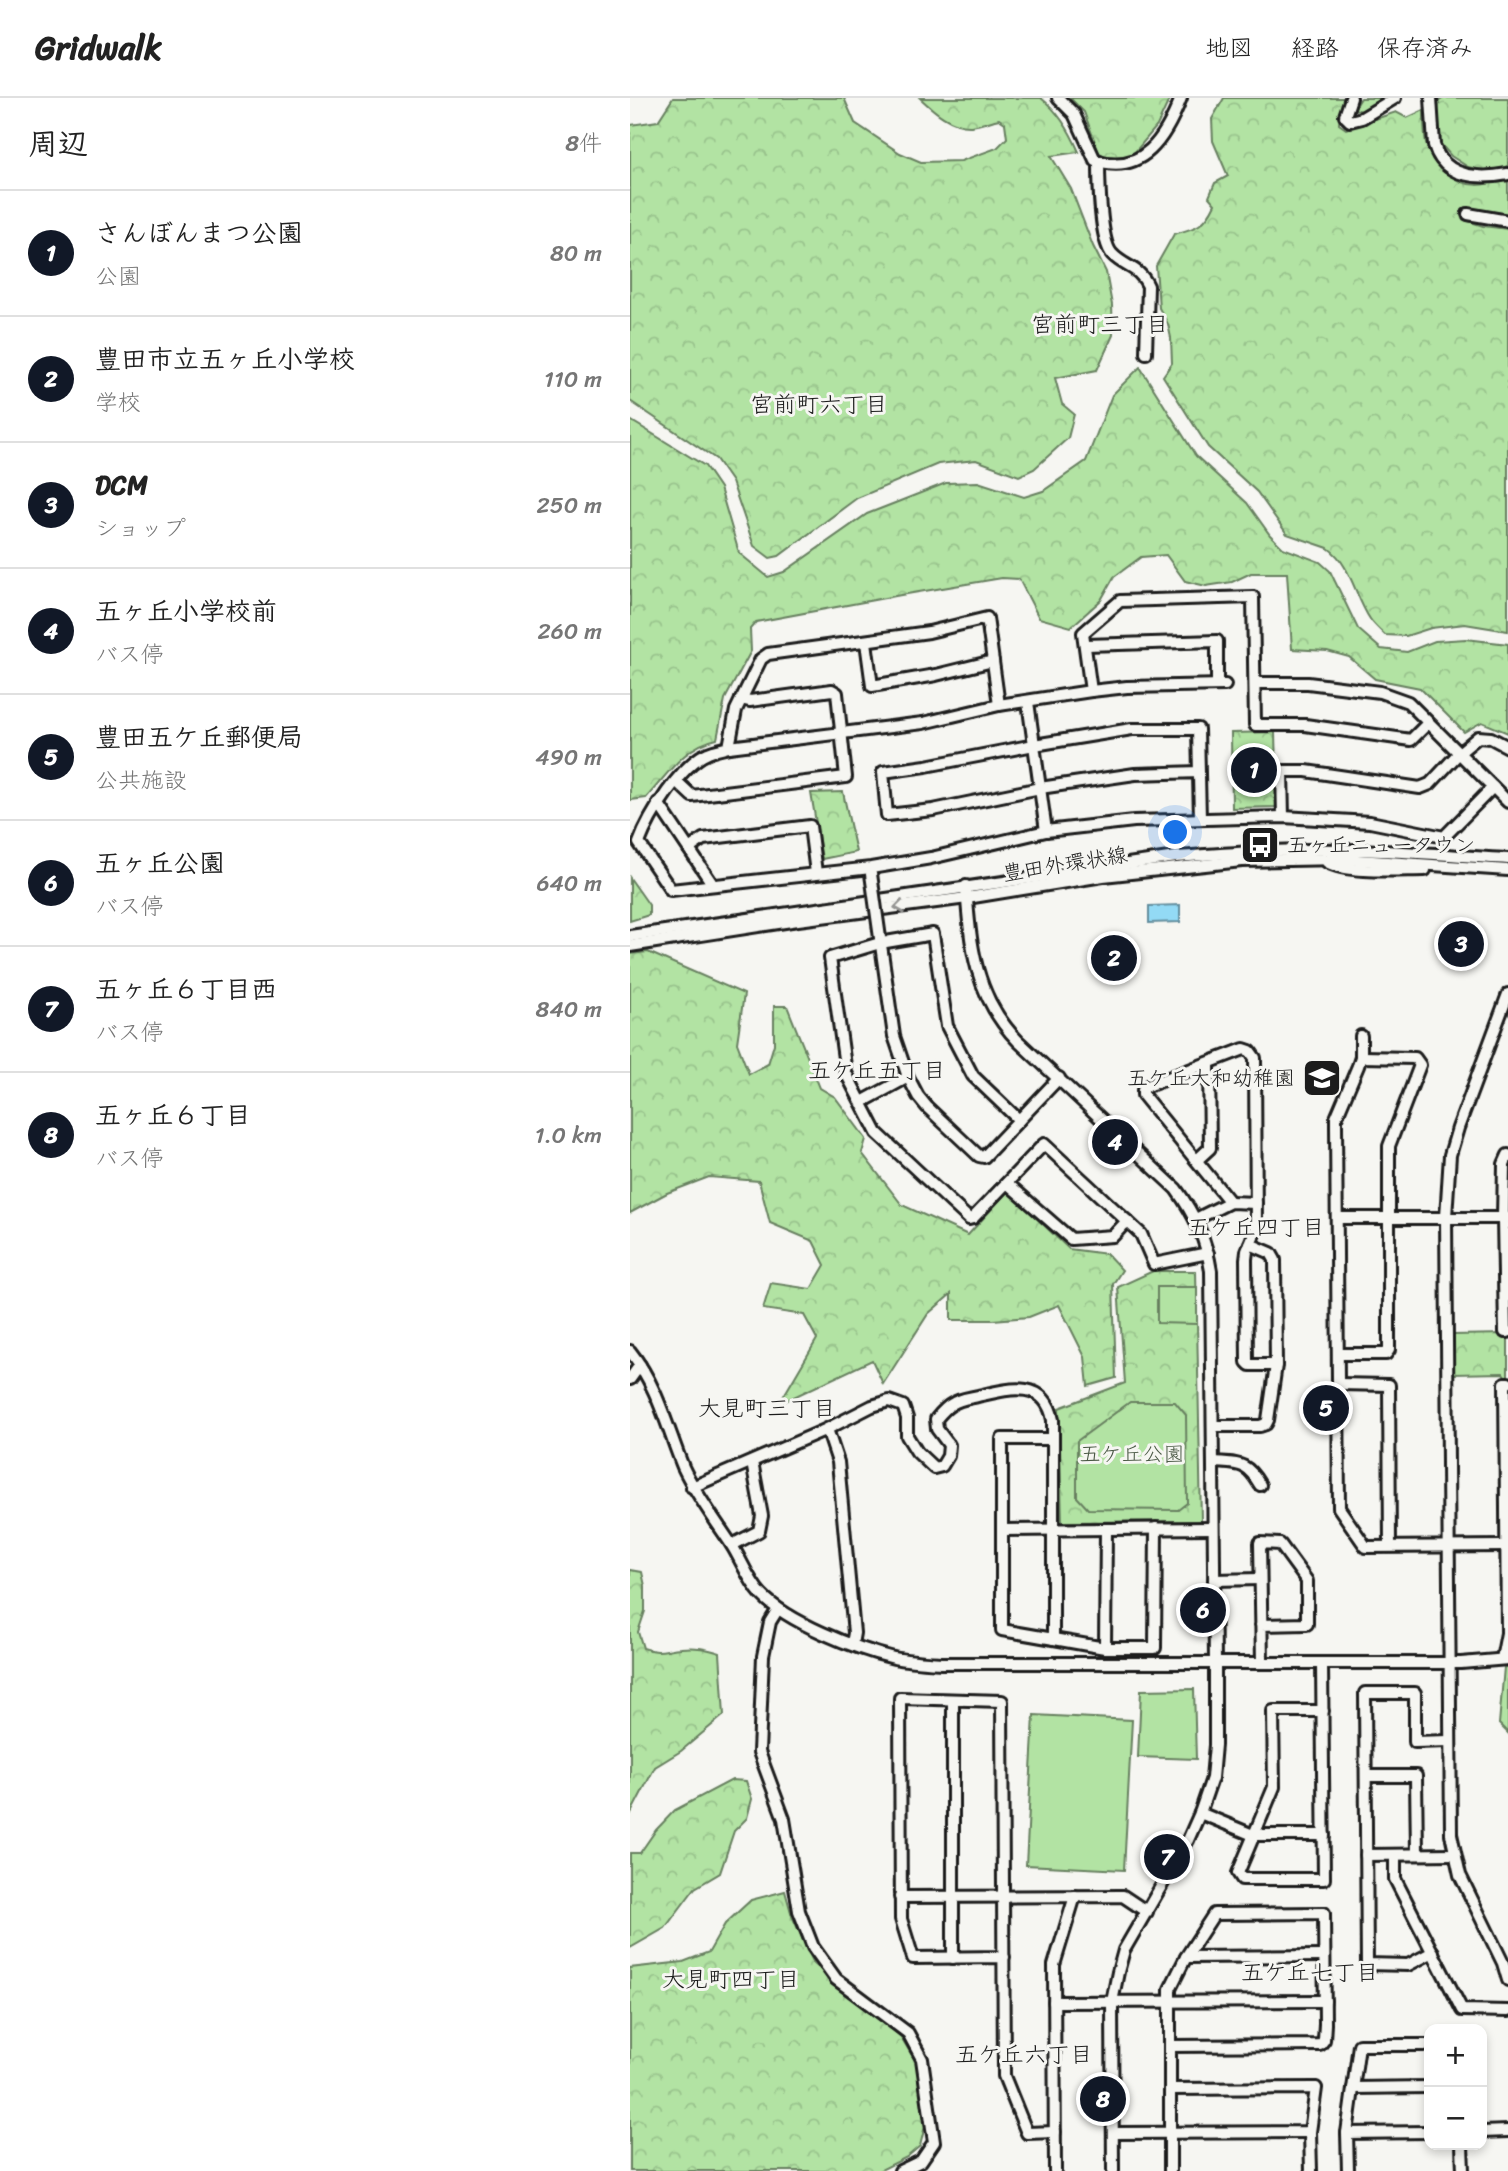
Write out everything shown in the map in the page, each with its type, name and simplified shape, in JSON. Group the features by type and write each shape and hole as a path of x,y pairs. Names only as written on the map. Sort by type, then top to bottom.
{"street":[{"path":"1058,98 1074,114 1095,160 1109,164 1134,162 1150,150 1163,135 1181,98"},
{"path":"1351,98 1345,117 1350,121 1370,114 1395,98"},
{"path":"1431,98 1434,145 1445,164 1470,177 1508,174"},
{"path":"1099,161 1106,245 1116,258 1137,270 1147,286 1146,353"},
{"path":"1468,214 1508,221"},
{"path":"1091,691 1083,633 1120,601 1253,597 1255,725 1306,725 1411,740 1428,723"},
{"path":"729,747 736,710 761,659 768,654 929,632 987,618 999,705"},
{"path":"1086,645 1217,641 1222,685 1127,687 1091,691 999,705 923,723 729,747 706,753 692,764 658,803 646,822 639,843 671,890 816,873 871,871 1046,831 1134,821 1283,817 1370,822 1444,836 1493,787"},
{"path":"866,642 872,686 936,675 993,661"},
{"path":"1255,684 1308,683 1380,692 1408,702 1508,802"},
{"path":"676,781 692,796 846,778 837,693 832,690 750,701 741,699"},
{"path":"1028,702 1046,831"},
{"path":"1199,772 1135,774 1040,788 933,810 887,815 883,772 1132,730 1198,729 1199,772 1200,819"},
{"path":"1283,817 1282,771 1307,771 1420,788 1430,785 1459,753 1478,737 1492,738 1508,747"},
{"path":"658,803 713,885"},
{"path":"689,849 703,839 810,826 816,873"},
{"name":"豊田外環状線","path":"630,946 1163,859 1241,852 1342,850 1508,859"},
{"name":"豊田外環状線","path":"630,936 967,892 1242,861 1322,859 1508,870"},
{"path":"871,871 894,1037 908,1077 927,1107 981,1157 1059,1078"},
{"path":"967,892 976,966 991,1005 1009,1032 1176,1189 1196,1219 1208,1252 1212,1279 1215,1663 1215,1745 1212,1779 1188,1840 1124,1950 1112,2002 1113,2171"},
{"path":"1019,1120 973,1076 947,1026 934,936 930,934 880,940 830,959 846,1073 877,1133 969,1219 1044,1144 1141,1234 1154,1264 1208,1252"},
{"path":"1508,994 1450,1154 1446,1217 1451,1834 1460,1875 1503,1963 1508,1980"},
{"path":"1362,1036 1361,1057 1336,1118 1339,1508 1366,1547 1507,1546"},
{"path":"1230,1202 1143,1095 1143,1090 1239,1050 1250,1051 1255,1058 1256,1229 1247,1259 1247,1362 1250,1365 1276,1365"},
{"path":"1338,1354 1386,1354 1389,1350 1390,1141 1420,1065 1416,1058 1361,1057"},
{"path":"1197,1160 1210,1148 1209,1063"},
{"path":"862,1102 908,1077"},
{"path":"1508,1155 1504,1164 1505,1332 1508,1332"},
{"path":"1007,1183 1071,1239 1112,1236 1127,1221"},
{"path":"1196,1219 1230,1202 1255,1203"},
{"path":"1337,1218 1506,1218"},
{"path":"1214,1426 1266,1424 1276,1365 1275,1258 1271,1253 1250,1244"},
{"path":"630,1351 640,1364 661,1405 668,1431 692,1487 732,1545 759,1593 797,1621 852,1644 896,1658 941,1663 1449,1663 1505,1659 1508,1633 1505,1383 1508,1383"},
{"path":"630,1379 640,1364"},
{"path":"1338,1384 1389,1385 1391,1546"},
{"path":"692,1487 889,1401 904,1406 907,1436 917,1452 934,1468 942,1465 948,1456 949,1445 937,1429 936,1419 953,1402 1012,1388 1029,1390 1043,1398 1051,1408 1053,1420 1053,1639"},
{"path":"827,1429 838,1462 854,1633 852,1644"},
{"path":"1053,1439 1002,1439 1002,1630 1105,1647 1155,1648 1156,1528"},
{"path":"732,1545 759,1531 762,1516 752,1462"},
{"path":"1213,1462 1246,1466 1260,1485"},
{"path":"1002,1530 1213,1528"},
{"path":"1105,1647 1106,1529"},
{"path":"1261,1625 1307,1624 1307,1581 1280,1544 1260,1543 1260,1579 1261,1625 1262,1663"},
{"path":"1214,1580 1260,1579"},
{"path":"778,1609 770,1622 763,1656 759,1752 784,1819 799,1911 813,1947 836,1979 908,2033 922,2059 934,2142 921,2161 900,2171"},
{"path":"1322,1663 1323,1711 1324,1879 1242,1879 1238,1873 1274,1787 1273,1711 1323,1711"},
{"path":"1433,1952 1408,1965 1367,1964 1365,1693 1415,1693 1415,1742 1449,1741"},
{"path":"1004,1957 912,1958 901,1919 900,1698 1002,1700 1004,1957 1004,2076 1027,2133 1055,2132"},
{"path":"953,1699 953,1958"},
{"path":"1366,1776 1416,1776 1417,1854"},
{"path":"1200,1813 1253,1835 1324,1835"},
{"path":"1366,1855 1455,1854"},
{"path":"1395,1855 1395,1879 1462,2010 1508,2011"},
{"path":"1055,2171 1054,1965 1075,1896"},
{"path":"900,1897 1123,1896 1147,1912"},
{"path":"1170,2046 1320,2045 1324,2040 1324,1913 1213,1914 1186,1957 1170,1989 1170,2002 1170,2046 1170,2171"},
{"path":"1186,1957 1324,1956"},
{"path":"1054,2002 1325,2001"},
{"path":"1348,2171 1347,2133 1359,2045 1424,2045"},
{"path":"1353,2088 1424,2087"},
{"path":"1170,2089 1317,2088 1310,2132 1311,2171"},
{"path":"1113,2133 1310,2132"},
{"path":"1347,2133 1424,2132"},
{"path":"1487,2132 1508,2132"},
{"path":"1462,2150 1463,2171"}],"green space":[{"path":"673,98 844,98 855,123 900,153 921,162 961,161 997,148 1007,138 1005,123 999,119 971,126 956,124 920,98 1041,98 1047,103 1063,122 1079,152 1051,156 1071,189 1106,272 1112,305 1113,335 1097,370 1055,378 1062,404 1074,414 1068,438 1034,469 1019,476 976,460 938,464 857,498 779,556 770,558 754,546 732,482 716,459 630,401 630,125 658,121"},
{"path":"1070,98 1170,98 1157,126 1129,159 1112,159 1099,153 1084,112"},
{"path":"1224,98 1345,98 1339,124 1346,129 1396,112 1407,118 1424,110 1426,145 1433,159 1447,173 1462,182 1476,185 1508,178 1508,214 1468,208 1461,211 1462,219 1483,226 1508,229 1508,631 1465,624 1431,628 1406,636 1385,635 1370,619 1336,555 1328,548 1287,534 1257,492 1208,447 1163,376 1172,363 1171,338 1168,324 1159,308 1156,266 1174,234 1194,228 1207,217 1215,204 1209,197 1215,183 1228,176 1213,141 1212,119"},
{"path":"1361,98 1385,98 1362,111 1354,109"},
{"path":"1444,98 1508,98 1508,166 1491,172 1468,167 1451,156 1438,141 1436,103"},
{"path":"1140,367 1196,456 1247,503 1283,548 1320,562 1330,571 1358,629 1381,649 1407,652 1435,641 1466,639 1508,644 1508,733 1482,722 1464,732 1420,688 1375,679 1349,657 1327,651 1292,649 1287,573 1251,573 1232,582 1206,586 1185,581 1166,555 1141,557 1114,577 1101,600 1071,627 1039,618 1019,579 1002,578 756,622 750,629 751,651 725,699 717,739 686,754 646,798 630,800 630,420 705,466 720,488 739,553 768,577 784,572 867,514 946,483 978,482 1024,497 1043,491 1086,461 1112,395"},
{"path":"1275,732 1277,807 1232,808 1231,733"},
{"path":"843,792 856,852 822,859 811,793"},
{"path":"630,878 649,905 649,915 630,921"},
{"path":"648,952 744,994 737,1043 749,1074 768,1064 774,1044 774,1006 787,1006 820,1088 835,1097 866,1139 862,1153 902,1205 968,1235 1008,1191 1069,1249 1107,1254 1122,1270 1113,1284 1116,1378 1088,1386 1085,1357 1059,1305 1029,1317 951,1320 951,1294 928,1314 883,1384 872,1360 779,1404 817,1339 804,1315 763,1309 771,1283 811,1289 825,1265 813,1241 770,1223 759,1181 709,1177 667,1193 630,1213 630,954"},
{"name":"五ケ丘公園","path":"1153,1271 1196,1271 1201,1521 1062,1522 1059,1408 1125,1383 1118,1287"},
{"path":"1157,1287 1197,1287 1197,1324 1157,1323"},
{"path":"1508,1334 1508,1380 1503,1373 1452,1374 1452,1335"},
{"path":"1130,1402 1175,1402 1186,1415 1187,1503 1178,1510 1088,1509 1077,1497 1077,1441"},
{"path":"630,1570 642,1572 645,1586 645,1611 638,1632 643,1648 658,1651 686,1647 720,1653 724,1715 681,1751 655,1767 630,1815"},
{"path":"1504,1667 1508,1667 1508,1733 1499,1724"},
{"path":"1194,1689 1196,1759 1138,1757 1141,1690"},
{"path":"1034,1715 1132,1720 1124,1870 1026,1865"},
{"path":"732,1780 746,1781 752,1799 747,1818 734,1831 720,1873 695,1888 665,1928 630,1948 630,1853 640,1853 656,1830 675,1810"},
{"path":"785,1891 792,1916 814,1964 901,2037 917,2064 925,2126 920,2146 907,2157 879,2171 630,2171 630,1968 683,1962 709,1952 725,1924 751,1900"}],"water":[{"path":"1180,905 1180,922 1149,923 1149,906"}],"place":[{"name":"さんぼんまつ公園","path":"1254,770"},
{"name":"五ヶ丘ニュータウン","path":"1260,845"},
{"name":"DCM","path":"1461,944"},
{"name":"豊田市立五ヶ丘小学校","path":"1114,958"},
{"name":"五ケ丘大和幼稚園","path":"1322,1078"},
{"name":"五ヶ丘小学校前","path":"1115,1142"},
{"name":"豊田五ケ丘郵便局","path":"1326,1408"},
{"name":"五ヶ丘公園","path":"1203,1610"},
{"name":"五ヶ丘６丁目西","path":"1167,1857"},
{"name":"五ヶ丘６丁目","path":"1103,2099"}],"district":[{"name":"宮前町三丁目","path":"1100,324"},
{"name":"宮前町六丁目","path":"819,404"},
{"name":"五ケ丘五丁目","path":"877,1070"},
{"name":"五ケ丘四丁目","path":"1256,1227"},
{"name":"大見町三丁目","path":"767,1408"},
{"name":"五ケ丘七丁目","path":"1310,1972"},
{"name":"大見町四丁目","path":"731,1979"},
{"name":"五ケ丘六丁目","path":"1024,2054"}]}
